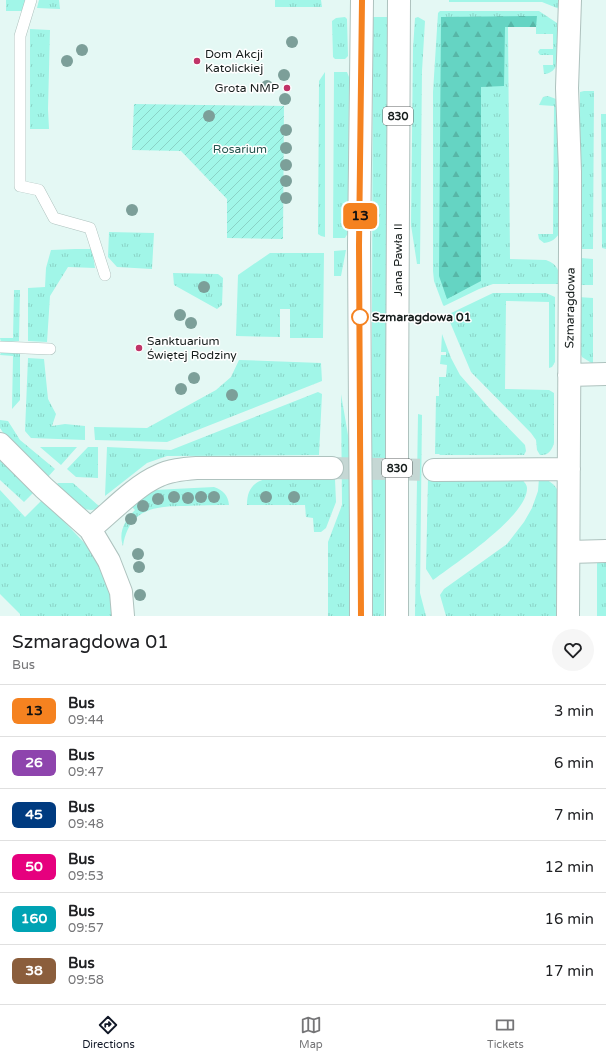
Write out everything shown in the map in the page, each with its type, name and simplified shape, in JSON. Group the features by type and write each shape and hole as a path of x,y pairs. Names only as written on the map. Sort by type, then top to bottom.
{"street":[{"path":"361,616 359,245 362,0"},
{"name":"Jana Pawła II","path":"397,616 399,0"},
{"name":"Szmaragdowa","path":"568,616 570,188 567,88 570,0"},
{"path":"569,375 606,374"},
{"path":"0,444 44,488 90,530 109,561 121,592 123,616"},
{"path":"90,530 143,484 159,475 179,469 332,468"},
{"path":"434,470 569,469"},
{"path":"569,552 606,551"}],"lane":[{"path":"31,0 20,36 20,186 39,190 54,218 90,228 105,275"},
{"path":"0,347 50,349"}],"green space":[{"path":"6,0 28,0 23,11 6,11"},
{"path":"39,0 59,0 60,9 37,8"},
{"path":"275,0 321,0 322,7 275,7"},
{"path":"449,0 561,0 562,10 542,2 449,2"},
{"path":"440,11 539,11 557,23 556,65 553,71 545,74 543,65 553,65 553,55 540,55 538,52 540,49 553,49 553,34 536,34 536,27 508,27 510,259 546,260 550,262 558,269 560,284 493,284 444,306 443,305 434,281 433,271 433,92 438,13"},
{"path":"537,16 536,27 505,27 504,86 481,87 481,281 447,299 439,276 441,17"},
{"path":"345,17 347,19 348,56 345,59 335,59 333,57 332,21 336,18"},
{"path":"373,17 390,17 384,616 371,616"},
{"path":"418,17 425,21 422,71 420,264 417,264 411,225 413,49 415,18"},
{"path":"30,29 50,30 48,109 49,129 30,129"},
{"path":"325,72 325,237 318,234 319,81"},
{"path":"334,72 347,72 349,77 348,233 345,238 333,238"},
{"path":"594,91 593,249 581,249 579,245 580,92"},
{"path":"548,96 556,99 561,105 560,232 554,239 544,243 539,239 538,234 553,234 554,106 539,105 543,97"},
{"name":"Rosarium","path":"134,104 284,106 283,239 227,238 227,199 181,151 132,150"},
{"path":"601,114 606,114 606,249 602,248"},
{"path":"109,232 154,233 152,269 117,267 108,257"},
{"path":"92,249 95,268 68,267 50,296 47,342 28,341 28,288 45,287 46,268 51,250"},
{"path":"346,250 341,276 334,276 334,251"},
{"path":"270,253 324,253 323,338 290,338 290,309 280,309 280,337 236,336 238,275"},
{"path":"581,258 593,259 593,285 579,285 579,261"},
{"path":"173,273 218,274 223,278 222,305 217,309 174,285"},
{"path":"14,290 20,290 19,341 1,342 0,338 13,338"},
{"path":"493,293 546,293 555,297 555,362 552,367 549,368 549,302 506,301 505,389 549,390 554,393 554,443 551,450 545,455 540,455 537,450 536,440 531,433 471,372 447,315"},
{"path":"578,297 593,298 593,364 582,357 580,352"},
{"path":"442,334 451,358 460,375 489,408 525,445 526,451 524,455 435,454 436,396 439,396 439,377 446,377 447,365 440,364 441,355 446,355 446,352 441,352"},
{"path":"1,352 20,353 20,400 12,409 13,356 0,355"},
{"path":"28,358 44,359 48,399 56,414 52,426 65,424 85,426 85,440 31,438 25,431"},
{"path":"239,360 321,363 322,381 167,442 95,440 94,427 147,428 216,390 231,377"},
{"path":"318,392 322,394 319,455 167,456 147,463 105,496 107,447 171,450"},
{"path":"341,394 349,441 349,616 328,616 328,542 342,505"},
{"path":"418,414 422,415 420,593 426,616 415,616"},
{"path":"0,420 8,421 20,440 55,469 47,478 4,434 0,428"},
{"path":"40,447 77,447 61,465"},
{"path":"88,447 98,447 98,478 76,477 67,469"},
{"path":"0,456 35,491 24,502 0,480"},
{"path":"521,478 526,484 527,488 524,499 516,512 488,538 433,580 426,569 428,479"},
{"path":"539,478 546,479 551,482 559,492 556,616 446,616 440,595 444,589 507,544 524,522 532,508 538,491"},
{"path":"265,479 335,479 336,502 326,528 321,532 314,532 313,518 306,517 305,505 247,505 251,488"},
{"path":"58,483 73,483 100,507 94,510 82,508 70,500 55,486"},
{"path":"214,487 224,493 228,498 229,505 174,506 153,509 145,512 137,517 131,524 126,534 123,546 121,536 123,526 135,510 132,507 154,490"},
{"path":"0,490 25,517 43,499 90,549 110,586 115,616 20,616 20,614 0,594"},
{"path":"606,551 606,616 597,616 597,552"}],"tunnel":[{"path":"332,468 434,470"}],"bus line":[{"name":"13","path":"361,616 359,245 362,0"}],"place":[{"name":"Dom Akcji Katolickiej","path":"197,61"},
{"name":"Grota NMP","path":"287,88"},
{"name":"Szmaragdowa 01","path":"360,317"},
{"name":"Sanktuarium Świętej Rodziny","path":"139,348"}]}
